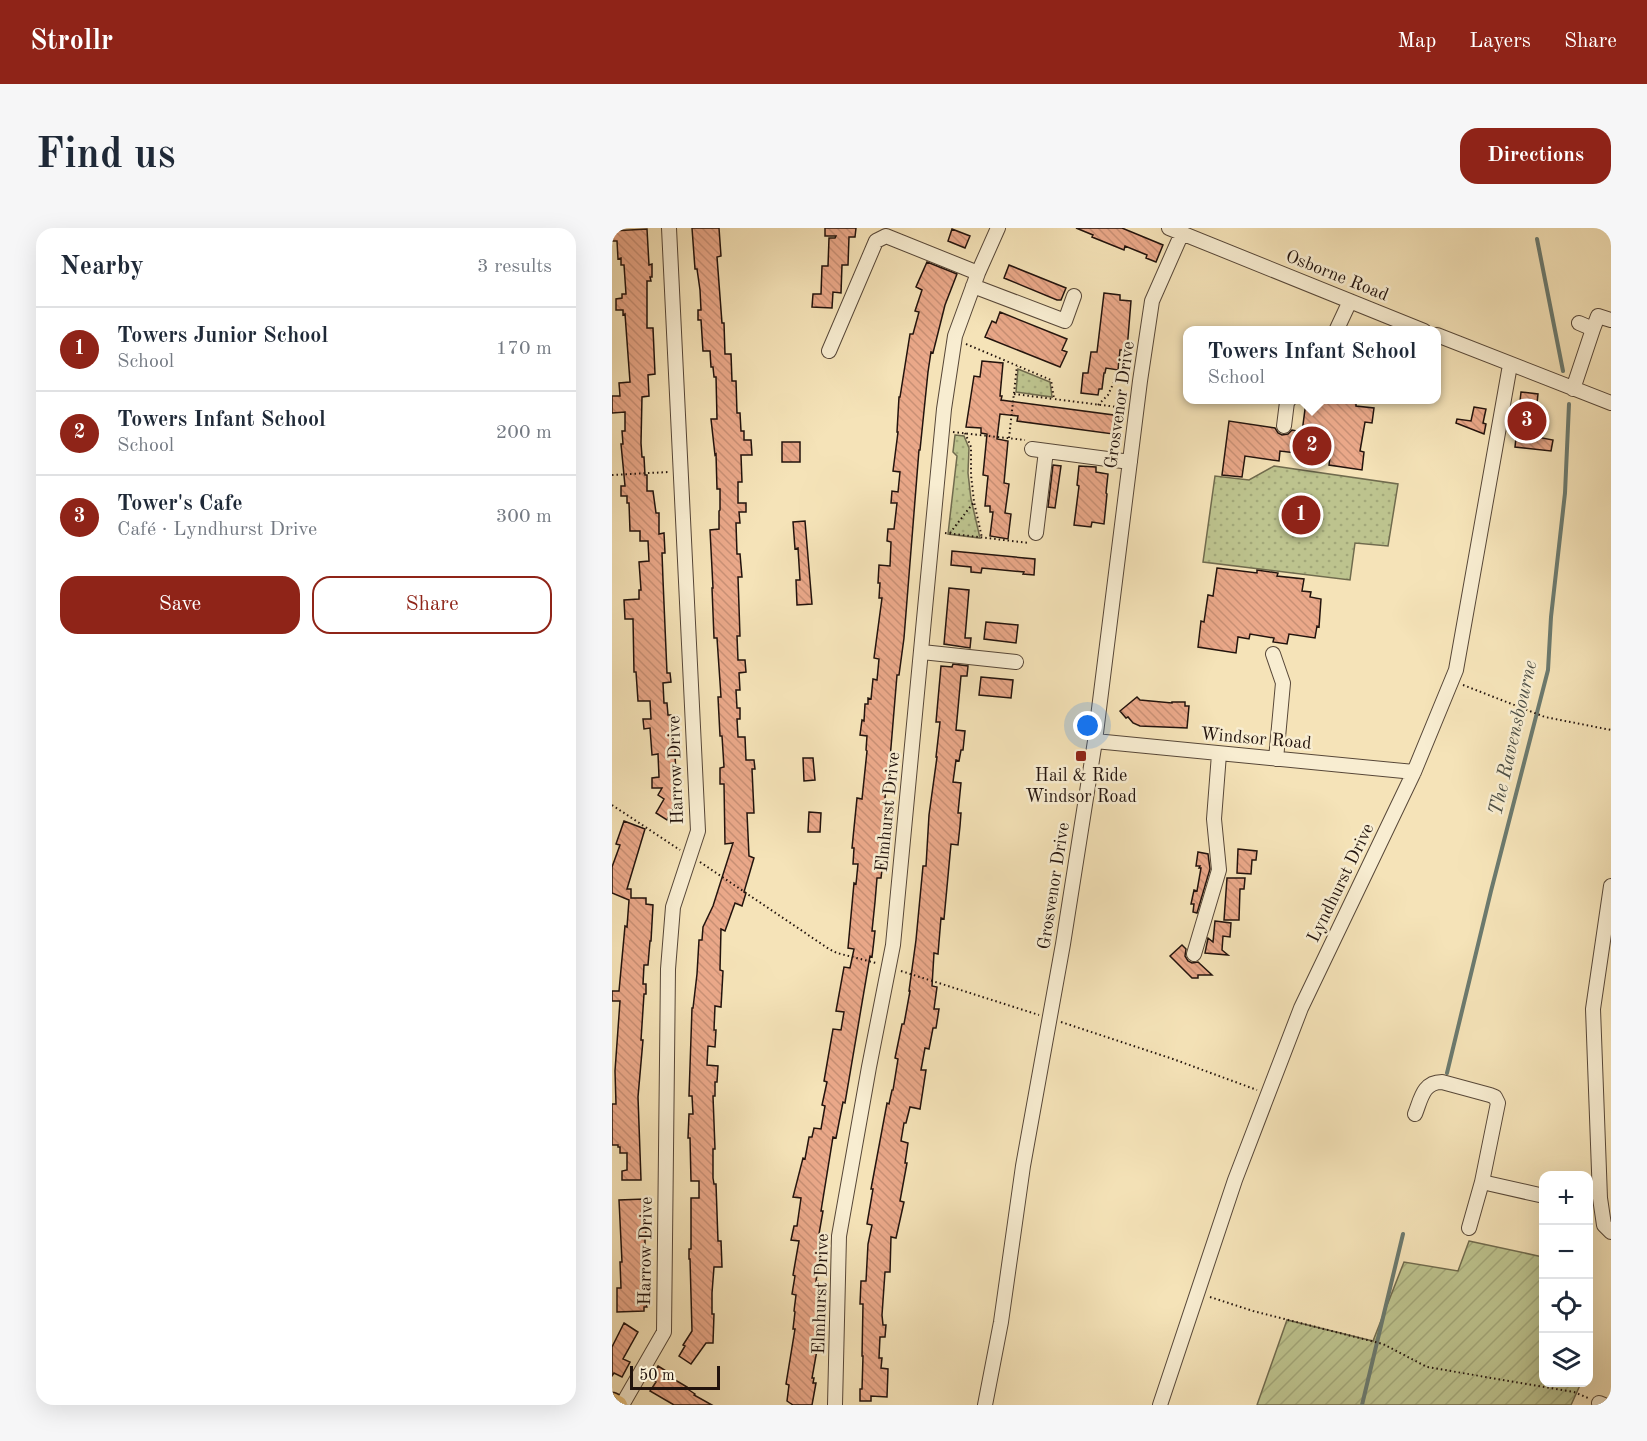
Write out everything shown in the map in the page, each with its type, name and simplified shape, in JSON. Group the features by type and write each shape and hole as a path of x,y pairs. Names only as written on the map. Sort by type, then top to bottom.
{"main road":[{"path":"612,1402 618,1405"}],"street":[{"name":"Harrow Drive","path":"622,1405 664,1332 668,969 673,907 698,831 669,228"},
{"name":"Elmhurst Drive","path":"835,1405 839,1236 893,945 942,430 955,340 976,279 998,228"},
{"name":"Osborne Road","path":"1175,231 1414,326"},
{"name":"Grosvenor Drive","path":"985,1405 1001,1322 1023,1166 1050,1019 1095,741 1152,301 1175,231"},
{"path":"829,351 876,241 886,236 1065,321 1074,296"},
{"path":"1338,326 1350,301"},
{"path":"1573,389 1598,316 1611,320"},
{"path":"1579,323 1593,329"},
{"path":"1441,337 1611,404"},
{"name":"Lyndhurst Drive","path":"1160,1405 1235,1180 1301,1008 1414,772 1456,670 1510,365"},
{"path":"1284,426 1287,404"},
{"path":"1036,533 1039,451 1130,462"},
{"path":"922,652 1016,662"},
{"path":"1273,654 1283,683 1276,759"},
{"name":"Windsor Road","path":"1095,741 1414,772"},
{"path":"1194,954 1219,870 1214,819 1219,754"},
{"path":"1611,886 1608,922 1593,1010 1596,1078 1594,1198 1604,1226 1611,1232"},
{"path":"1596,1078 1611,1081"},
{"path":"1415,1114 1425,1088 1435,1082 1490,1095 1495,1097 1498,1103 1482,1182 1469,1228"},
{"path":"1482,1182 1539,1195"}],"path":[{"path":"955,340 1051,380 1054,399"},
{"path":"1009,438 1017,366"},
{"path":"1098,405 1108,395 1114,382 1121,379 1140,381"},
{"path":"1014,394 1137,410"},
{"path":"942,430 1033,441 1039,451"},
{"path":"965,433 971,447 974,502 982,538"},
{"path":"612,475 681,471"},
{"path":"950,534 974,502"},
{"path":"932,532 1035,544 1036,533"},
{"path":"1452,681 1545,717 1611,730"},
{"path":"612,806 699,861 829,949 1173,1059 1268,1094"},
{"path":"1198,1293 1253,1311 1383,1344 1427,1367 1574,1392 1602,1404"}],"green space":[{"path":"1018,369 1050,382 1052,397 1016,392"},
{"path":"955,435 964,436 969,448 968,473 971,499 980,538 948,534 957,456 953,452"},
{"path":"1274,466 1398,484 1388,546 1355,543 1350,580 1203,562 1215,476 1249,480"},
{"path":"1469,1241 1539,1256 1539,1387 1579,1387 1571,1405 1257,1405 1287,1320 1373,1341 1404,1262 1458,1271"}],"building":[{"path":"692,228 719,228 721,256 717,257 725,354 731,354 732,381 736,381 737,413 740,413 741,431 744,431 744,440 751,440 752,455 741,455 742,482 738,482 738,503 746,503 746,512 739,512 740,523 736,523 737,554 740,554 742,577 738,577 740,636 737,636 738,660 745,660 746,672 739,673 740,690 736,690 737,708 740,708 740,719 737,719 738,737 745,737 746,760 754,760 755,769 752,769 754,813 747,813 749,856 754,858 742,906 735,903 725,931 721,929 720,970 723,971 721,1007 715,1006 715,1047 708,1046 707,1065 718,1066 715,1096 713,1096 715,1149 713,1149 713,1178 716,1184 718,1241 721,1241 722,1267 714,1267 713,1343 706,1343 691,1364 679,1356 692,1331 689,1259 691,1198 699,1198 699,1181 691,1181 690,1138 688,1138 689,1114 693,1114 692,1096 689,1096 692,1008 699,940 702,940 703,927 713,906 733,843 725,844 724,784 720,784 720,768 724,767 722,736 720,736 718,697 721,697 717,638 714,638 712,588 710,530 719,529 720,510 720,489 717,489 716,454 711,419 717,419 716,377 711,367 710,351 703,351 701,320 698,320 698,310 701,310 700,290 697,269 695,269"},
{"path":"825,228 856,228 855,237 849,237 848,265 842,265 841,293 833,292 832,308 812,307 813,294 821,294 822,266 828,266 829,238 836,236 825,236"},
{"path":"1076,228 1122,228 1163,245 1156,262 1146,258 1147,255 1125,246 1124,250"},
{"path":"647,229 652,277 650,277 651,281 647,281 647,328 653,328 655,374 648,375 649,396 642,397 641,443 645,475 647,475 647,491 653,491 656,513 659,513 659,534 664,533 665,553 662,553 667,673 670,673 671,682 663,683 664,703 667,703 668,715 671,715 672,734 674,734 677,796 667,820 656,813 664,799 658,795 662,788 652,788 652,778 659,777 658,754 652,755 650,728 644,729 643,719 651,719 650,701 638,701 636,672 634,672 633,619 625,619 624,600 639,599 639,590 641,590 639,562 649,561 648,541 640,541 640,531 630,531 629,503 627,503 627,496 621,496 621,486 625,486 621,444 623,444 622,431 625,431 625,412 612,413 612,396 620,396 619,383 630,382 625,314 623,315 623,310 616,310 616,299 626,294 624,265 621,265 621,258 618,259 617,241 612,241 612,231"},
{"path":"952,229 970,236 965,248 948,241"},
{"path":"927,262 957,274 945,305 933,353 931,352 928,372 919,450 904,638 899,675 897,675 888,783 886,783 881,861 883,861 881,878 877,878 872,957 870,956 845,1103 843,1102 836,1138 833,1137 821,1211 823,1211 819,1245 822,1246 816,1281 818,1281 817,1290 820,1291 817,1310 817,1319 819,1319 812,1378 814,1378 813,1383 816,1383 812,1405 793,1405 787,1401 789,1385 786,1384 795,1329 793,1329 796,1295 792,1294 799,1241 791,1240 794,1226 797,1226 801,1198 793,1197 803,1158 805,1159 809,1137 812,1137 814,1128 821,1129 825,1106 822,1105 827,1082 824,1081 833,1029 841,1030 844,1012 836,1011 844,967 850,968 854,949 848,948 858,864 853,864 854,848 852,848 857,798 862,799 867,751 867,736 860,735 865,704 868,704 868,698 871,699 873,679 877,680 879,659 874,658 882,598 879,598 879,565 890,566 891,542 887,541 888,529 894,529 897,503 891,503 892,491 898,492 900,472 893,471 898,432 899,397 910,334 913,334 919,312 915,311 922,290 916,287"},
{"path":"1009,265 1066,288 1061,300 1004,278"},
{"path":"1104,293 1120,295 1120,300 1131,301 1127,350 1120,350 1118,370 1106,368 1102,389 1099,389 1098,395 1081,393 1083,373 1088,373 1091,352 1097,352"},
{"path":"1000,312 1067,339 1062,350 1067,352 1060,367 985,337 992,321 996,323"},
{"path":"982,361 1003,363 1001,400 1121,416 1119,429 1114,429 1113,434 1017,421 1018,416 1000,414 997,439 1008,441 1004,483 1009,484 1005,513 1011,514 1008,539 990,536 993,512 990,512 990,506 985,506 988,476 983,475 987,434 981,433 981,428 966,427 974,376 980,377"},
{"path":"1521,392 1538,394 1534,431 1543,432 1542,438 1553,440 1551,451 1515,447"},
{"path":"1306,404 1356,404 1356,406 1374,408 1372,423 1365,422 1360,451 1364,452 1362,470 1329,465 1330,457 1280,451 1279,461 1245,456 1242,477 1222,475 1229,421 1275,428 1282,435 1292,430 1302,432"},
{"path":"1474,407 1486,409 1483,423 1486,424 1484,434 1456,423 1457,419 1471,421"},
{"path":"782,442 800,442 800,462 782,462"},
{"path":"1053,465 1061,466 1055,508 1048,507"},
{"path":"1079,466 1096,467 1096,472 1108,474 1104,524 1092,522 1091,527 1074,525"},
{"path":"805,521 812,604 797,605 796,580 800,580 798,548 795,549 793,522"},
{"path":"952,551 1035,559 1034,575 982,568 981,573 971,572 971,567 951,565"},
{"path":"1217,568 1257,573 1257,570 1278,573 1277,576 1304,579 1302,591 1311,592 1310,597 1321,599 1319,627 1317,626 1315,638 1289,634 1287,644 1273,642 1274,638 1250,634 1249,639 1238,637 1236,653 1198,647 1201,621 1204,622 1208,595 1213,596"},
{"path":"949,588 969,590 965,638 971,638 970,648 944,644"},
{"path":"986,622 1018,625 1016,643 984,639"},
{"path":"953,664 968,666 967,676 961,676 956,730 965,731 963,750 961,750 959,761 956,760 953,782 961,783 958,845 951,844 944,919 941,918 938,954 934,953 932,986 937,987 934,1009 939,1009 929,1049 925,1048 921,1070 926,1070 920,1109 910,1107 901,1141 908,1143 900,1201 904,1202 896,1238 891,1237 890,1272 885,1272 882,1315 883,1325 886,1325 885,1337 880,1337 881,1368 888,1369 887,1397 871,1396 871,1401 860,1401 863,1356 861,1281 866,1281 868,1244 872,1225 867,1224 873,1189 871,1189 887,1103 889,1104 893,1090 898,1059 895,1058 910,991 937,757 940,722 936,722 941,666 952,667"},
{"path":"981,677 1013,680 1011,698 979,695"},
{"path":"1137,697 1140,700 1185,702 1185,706 1189,706 1187,728 1140,726 1133,723 1120,711"},
{"path":"803,758 813,758 815,780 804,781"},
{"path":"809,812 821,813 820,832 808,832"},
{"path":"624,821 645,829 627,889 631,889 631,898 646,898 646,904 653,905 648,965 644,965 643,984 646,984 646,994 644,994 638,1097 641,1180 622,1180 622,1171 627,1170 627,1153 620,1153 618,1145 612,1145 612,1104 616,1104 615,1071 620,1001 612,1001 612,991 619,991 629,900 612,893 612,867 620,845 616,844"},
{"path":"1238,849 1257,851 1256,860 1252,860 1251,874 1237,873"},
{"path":"1198,852 1208,854 1210,869 1197,913 1193,912 1194,904 1191,904 1194,890 1197,891 1201,868 1196,866"},
{"path":"1227,878 1245,878 1244,889 1240,889 1239,920 1224,920"},
{"path":"1215,921 1231,923 1230,937 1223,936 1222,950 1228,955 1205,953 1208,938 1213,942"},
{"path":"1182,945 1186,949 1185,956 1188,961 1198,962 1212,975 1198,975 1198,978 1192,978 1170,956"},
{"path":"645,1199 644,1258 647,1307 644,1307 644,1311 617,1312 617,1288 621,1288 620,1262 622,1262 619,1200"},
{"path":"624,1323 638,1332 623,1359 630,1362 622,1377 614,1373 612,1376 612,1347"},
{"path":"658,1366 671,1374 670,1377 687,1387 694,1395 712,1405 674,1405 650,1391 656,1382 651,1379"}],"waterway":[{"name":"The Ravensbourne","path":"1537,239 1563,371"},
{"name":"The Ravensbourne","path":"1447,1073 1548,670 1551,617 1565,493 1569,404"},
{"name":"The Ravensbourne","path":"1362,1405 1403,1234"}],"place":[{"name":"Tower's Cafe","path":"1527,421"},
{"name":"Towers Infant School","path":"1312,446"},
{"name":"Towers Junior School","path":"1301,515"},
{"name":"Hail & Ride Windsor Road","path":"1081,756"}]}
